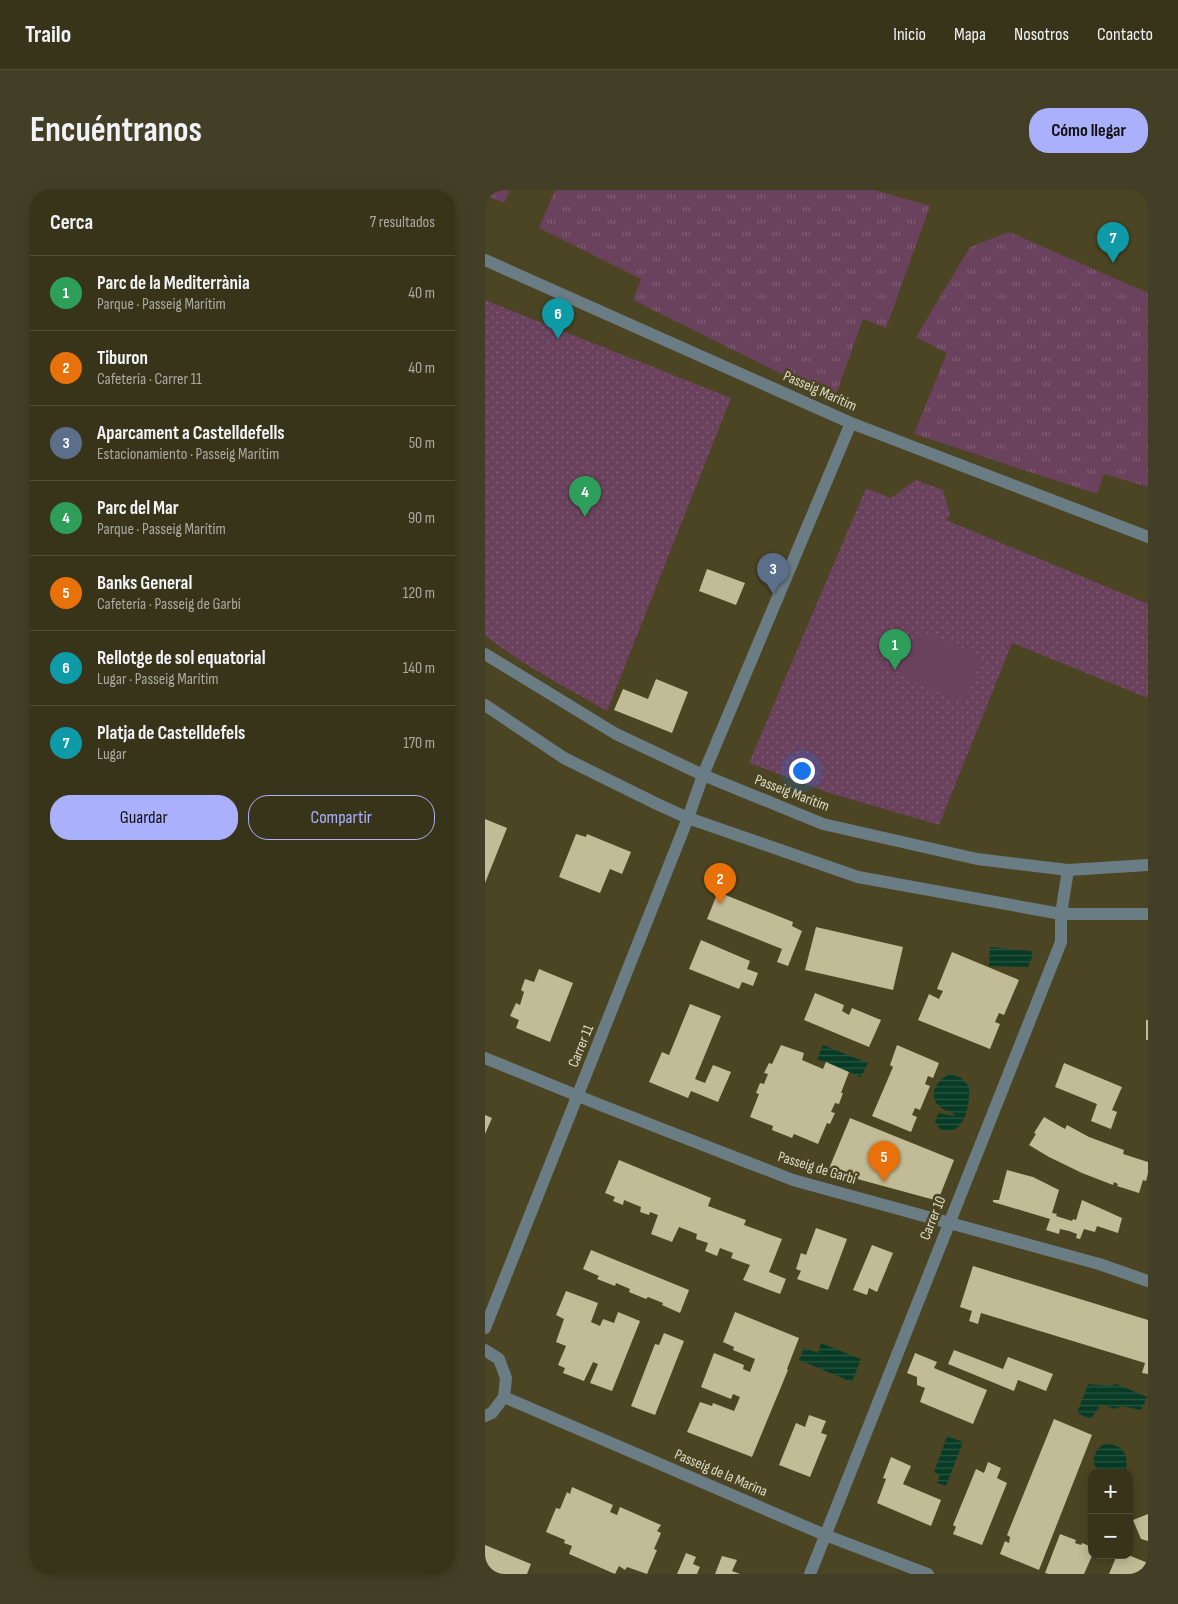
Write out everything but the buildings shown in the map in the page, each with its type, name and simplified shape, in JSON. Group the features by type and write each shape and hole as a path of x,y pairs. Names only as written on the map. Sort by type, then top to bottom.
{"street":[{"name":"Passeig Marítim","path":"485,260 851,423 1148,537"},
{"name":"Carrer 11","path":"485,1328 688,818 703,775 851,423"},
{"name":"Passeig Marítim","path":"485,654 616,734 703,775 823,824 977,859 1068,870 1148,865"},
{"path":"485,705 564,758 657,804 688,818 858,877 1061,914 1148,914"},
{"name":"Carrer 10","path":"810,1574 1061,942 1061,914 1068,870"},
{"name":"Passeig de Garbí","path":"485,1058 793,1180 1099,1264 1148,1281"},
{"path":"485,1350 499,1359 506,1378 504,1397 492,1413 485,1416"},
{"name":"Passeig de la Marina","path":"504,1397 825,1535 928,1574"}],"green space":[{"path":"485,190 510,190 504,203 485,195"},
{"path":"555,190 875,190 930,206 886,328 863,319 834,400 633,300 641,279 539,228"},
{"path":"1009,232 1148,293 1148,487 1104,474 1097,494 914,434 947,353 916,337 970,247"},
{"path":"485,300 731,398 607,711 529,666 485,635"},
{"path":"916,480 943,490 950,515 946,520 1148,604 1148,698 1012,643 939,825 830,793 749,763 866,488 891,498"},
{"path":"922,632 979,655 982,661 965,699 959,701 903,677 901,671 917,634"}],"shaded area":[{"path":"990,947 1031,951 1033,955 1028,967 989,966"},
{"path":"823,1045 868,1063 861,1077 817,1059"},
{"path":"952,1074 961,1078 969,1086 969,1099 963,1121 953,1130 946,1131 939,1128 935,1121 938,1114 955,1115 938,1105 935,1100 934,1091 943,1078"},
{"path":"821,1343 861,1359 852,1382 799,1360 804,1348 818,1353"},
{"path":"1088,1384 1109,1386 1117,1384 1147,1397 1141,1410 1122,1406 1115,1409 1101,1404 1091,1419 1077,1413"},
{"path":"947,1436 963,1442 946,1486 937,1483 940,1475 934,1472"},
{"path":"1105,1444 1112,1445 1121,1449 1126,1456 1126,1469 1098,1469 1095,1466 1094,1457 1101,1446"}],"place":[{"name":"Platja de Castelldefels","path":"1113,263"},
{"name":"Rellotge de sol equatorial","path":"558,339"},
{"name":"Parc del Mar","path":"585,517"},
{"name":"Aparcament a Castelldefells","path":"773,594"},
{"name":"Parc de la Mediterrània","path":"895,670"},
{"name":"Tiburon","path":"720,904"},
{"name":"Banks General","path":"884,1182"}]}
